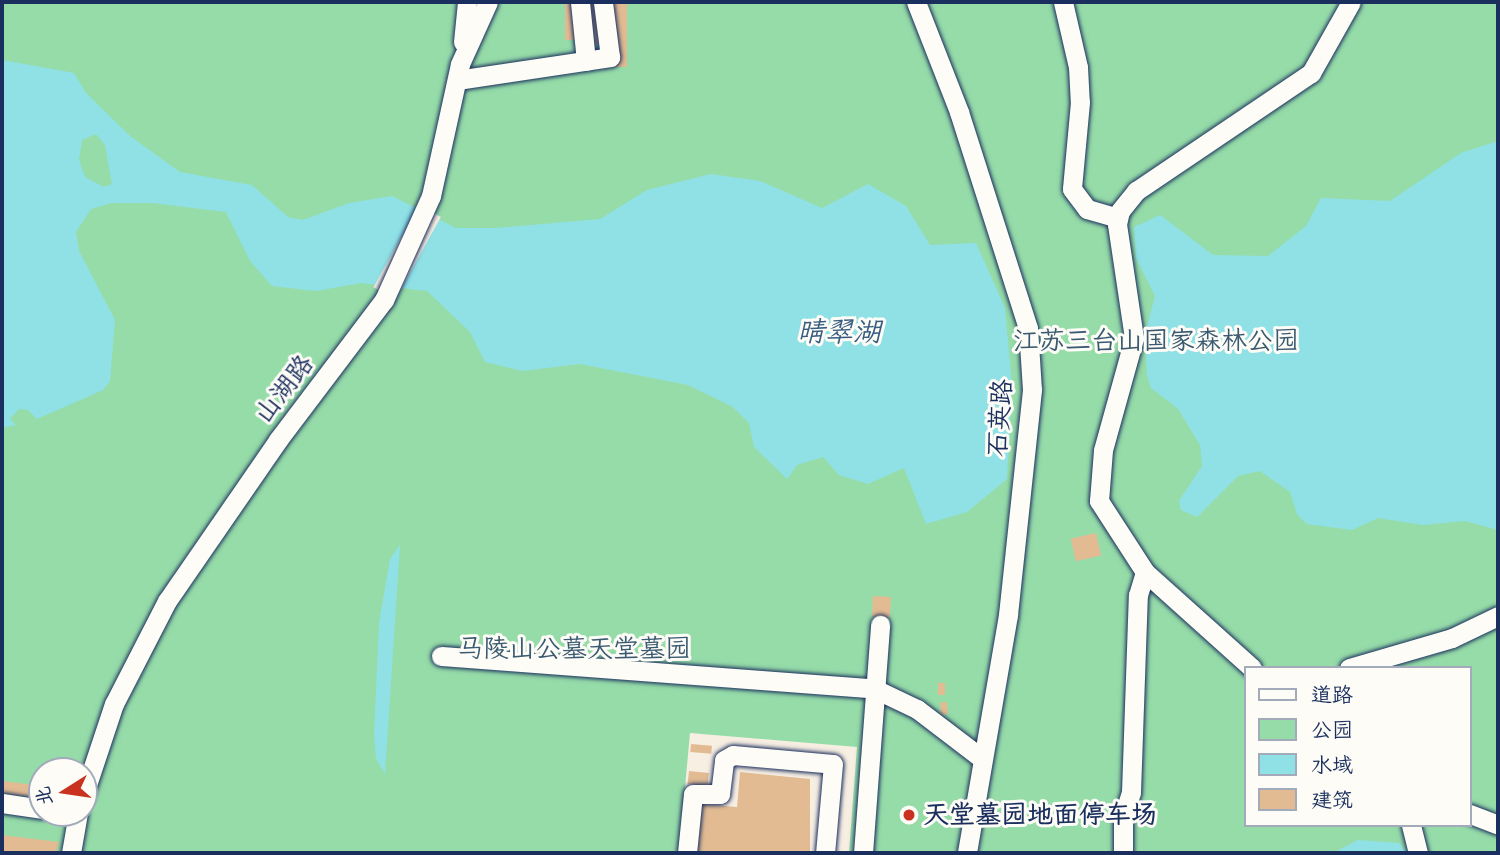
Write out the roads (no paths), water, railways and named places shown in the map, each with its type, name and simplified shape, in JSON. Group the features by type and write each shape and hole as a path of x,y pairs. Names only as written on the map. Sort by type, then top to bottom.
{"street":[{"path":"467,2 459,72 610,57 603,2"},
{"name":"山湖路","path":"96,757 114,704 167,601 278,440 384,300 431,196 459,72 488,2"},
{"path":"580,2 586,61"},
{"name":"石英路","path":"915,2 959,112 1028,328 1032,390 1009,602 967,853"},
{"path":"1063,2 1079,79 1080,125 1072,189 1087,209 1118,218"},
{"path":"1250,666 1145,572 1099,501 1103,450 1134,338 1118,251 1118,218 1136,191 1179,159 1311,73 1351,2"},
{"path":"1123,853 1123,817 1131,792 1138,595 1145,572"},
{"path":"1356,666 1452,638 1498,616"},
{"path":"863,853 880,625"},
{"path":"441,656 876,689 917,709 981,757"},
{"path":"687,853 692,794 720,794 724,760 733,755 833,764 825,853"},
{"path":"2,803 28,807"},
{"path":"1472,815 1498,825"},
{"path":"71,852 72,827"},
{"path":"1412,827 1418,853"}],"water":[{"name":"晴翠湖","path":"2,60 74,73 86,93 130,136 180,172 252,185 288,217 303,220 349,203 392,196 456,228 496,228 600,219 647,190 711,174 760,181 822,208 868,184 906,206 930,245 976,243 1005,308 1012,385 1007,479 967,512 926,524 904,468 868,484 839,475 823,457 797,465 787,479 754,447 749,423 733,407 688,385 580,364 522,371 485,362 470,332 427,291 361,283 316,291 272,286 250,261 226,212 152,203 111,203 91,209 76,232 79,251 115,320 110,381 103,390 37,419 28,410 19,409 10,419 16,425 2,428","holes":["96,134 105,145 112,184 104,187 85,177 79,160 82,140"]},
{"path":"1498,141 1498,530 1465,521 1423,525 1378,518 1352,530 1307,524 1297,514 1290,492 1260,471 1238,476 1197,517 1181,510 1179,501 1202,466 1200,445 1178,409 1151,388 1147,376 1145,334 1155,296 1136,258 1134,227 1160,215 1213,255 1268,256 1306,226 1321,198 1390,201 1461,153"},
{"path":"400,545 385,774 376,758 374,736 379,623 390,559"},
{"path":"1358,840 1399,843 1407,853 1333,853"}],"place":[{"name":"天堂墓园地面停车场","path":"909,815"}],"park label":[{"name":"江苏三台山国家森林公园","path":"1156,341"},
{"name":"马陵山公墓天堂墓园","path":"574,649"}]}
